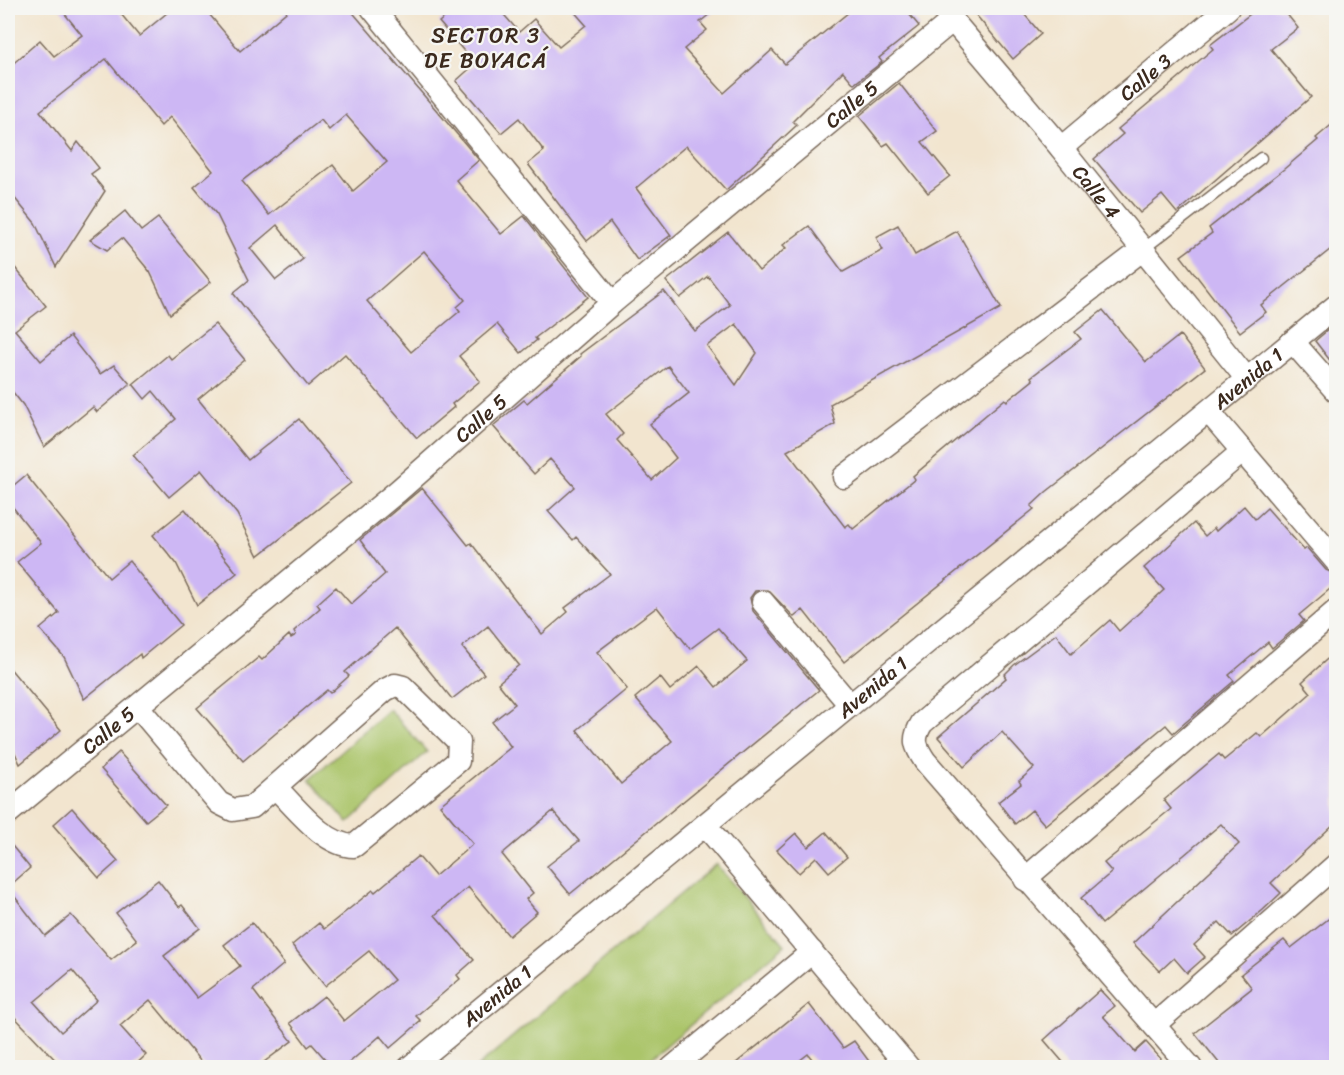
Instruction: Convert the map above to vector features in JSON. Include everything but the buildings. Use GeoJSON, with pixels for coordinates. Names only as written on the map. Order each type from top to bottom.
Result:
{"type":"FeatureCollection","features":[{"type":"Feature","properties":{"kind":"street"},"geometry":{"type":"LineString","coordinates":[[374,8],[612,303]]}},
{"type":"Feature","properties":{"kind":"street","name":"Calle 3"},"geometry":{"type":"LineString","coordinates":[[1061,148],[1228,8]]}},
{"type":"Feature","properties":{"kind":"street","name":"Calle 4"},"geometry":{"type":"LineString","coordinates":[[948,14],[1061,148],[1247,379]]}},
{"type":"Feature","properties":{"kind":"street","name":"Calle 5"},"geometry":{"type":"LineString","coordinates":[[8,813],[398,491],[612,303],[948,14]]}},
{"type":"Feature","properties":{"kind":"street"},"geometry":{"type":"LineString","coordinates":[[844,477],[1142,250]]}},
{"type":"Feature","properties":{"kind":"street","name":"Avenida 1"},"geometry":{"type":"LineString","coordinates":[[409,1068],[1336,306]]}},
{"type":"Feature","properties":{"kind":"street"},"geometry":{"type":"LineString","coordinates":[[1293,342],[1336,391]]}},
{"type":"Feature","properties":{"kind":"street"},"geometry":{"type":"LineString","coordinates":[[1209,412],[1336,561]]}},
{"type":"Feature","properties":{"kind":"street"},"geometry":{"type":"LineString","coordinates":[[1191,1068],[925,761],[915,747],[915,734],[931,716],[1243,451]]}},
{"type":"Feature","properties":{"kind":"street"},"geometry":{"type":"LineString","coordinates":[[763,602],[850,705]]}},
{"type":"Feature","properties":{"kind":"street"},"geometry":{"type":"LineString","coordinates":[[1025,879],[1336,610]]}},
{"type":"Feature","properties":{"kind":"street"},"geometry":{"type":"LineString","coordinates":[[138,707],[219,803],[233,810],[252,807],[385,690],[395,685],[403,687],[459,742],[458,761],[354,846],[340,845],[328,838],[275,787]]}},
{"type":"Feature","properties":{"kind":"street"},"geometry":{"type":"LineString","coordinates":[[705,825],[909,1068]]}},
{"type":"Feature","properties":{"kind":"street"},"geometry":{"type":"LineString","coordinates":[[1154,1025],[1336,865]]}},
{"type":"Feature","properties":{"kind":"street"},"geometry":{"type":"LineString","coordinates":[[672,1068],[812,952]]}},
{"type":"Feature","properties":{"kind":"lane"},"geometry":{"type":"LineString","coordinates":[[1142,250],[1261,158]]}},
{"type":"Feature","properties":{"kind":"green space"},"geometry":{"type":"Polygon","coordinates":[[[389,709],[427,752],[348,823],[310,779],[389,709]]]}},
{"type":"Feature","properties":{"kind":"green space"},"geometry":{"type":"Polygon","coordinates":[[[716,864],[785,945],[641,1067],[477,1067],[716,864]]]}},
{"type":"Feature","properties":{"kind":"district","name":"SECTOR 3 DE BOYACÁ"},"geometry":{"type":"Point","coordinates":[486,48]}}]}
